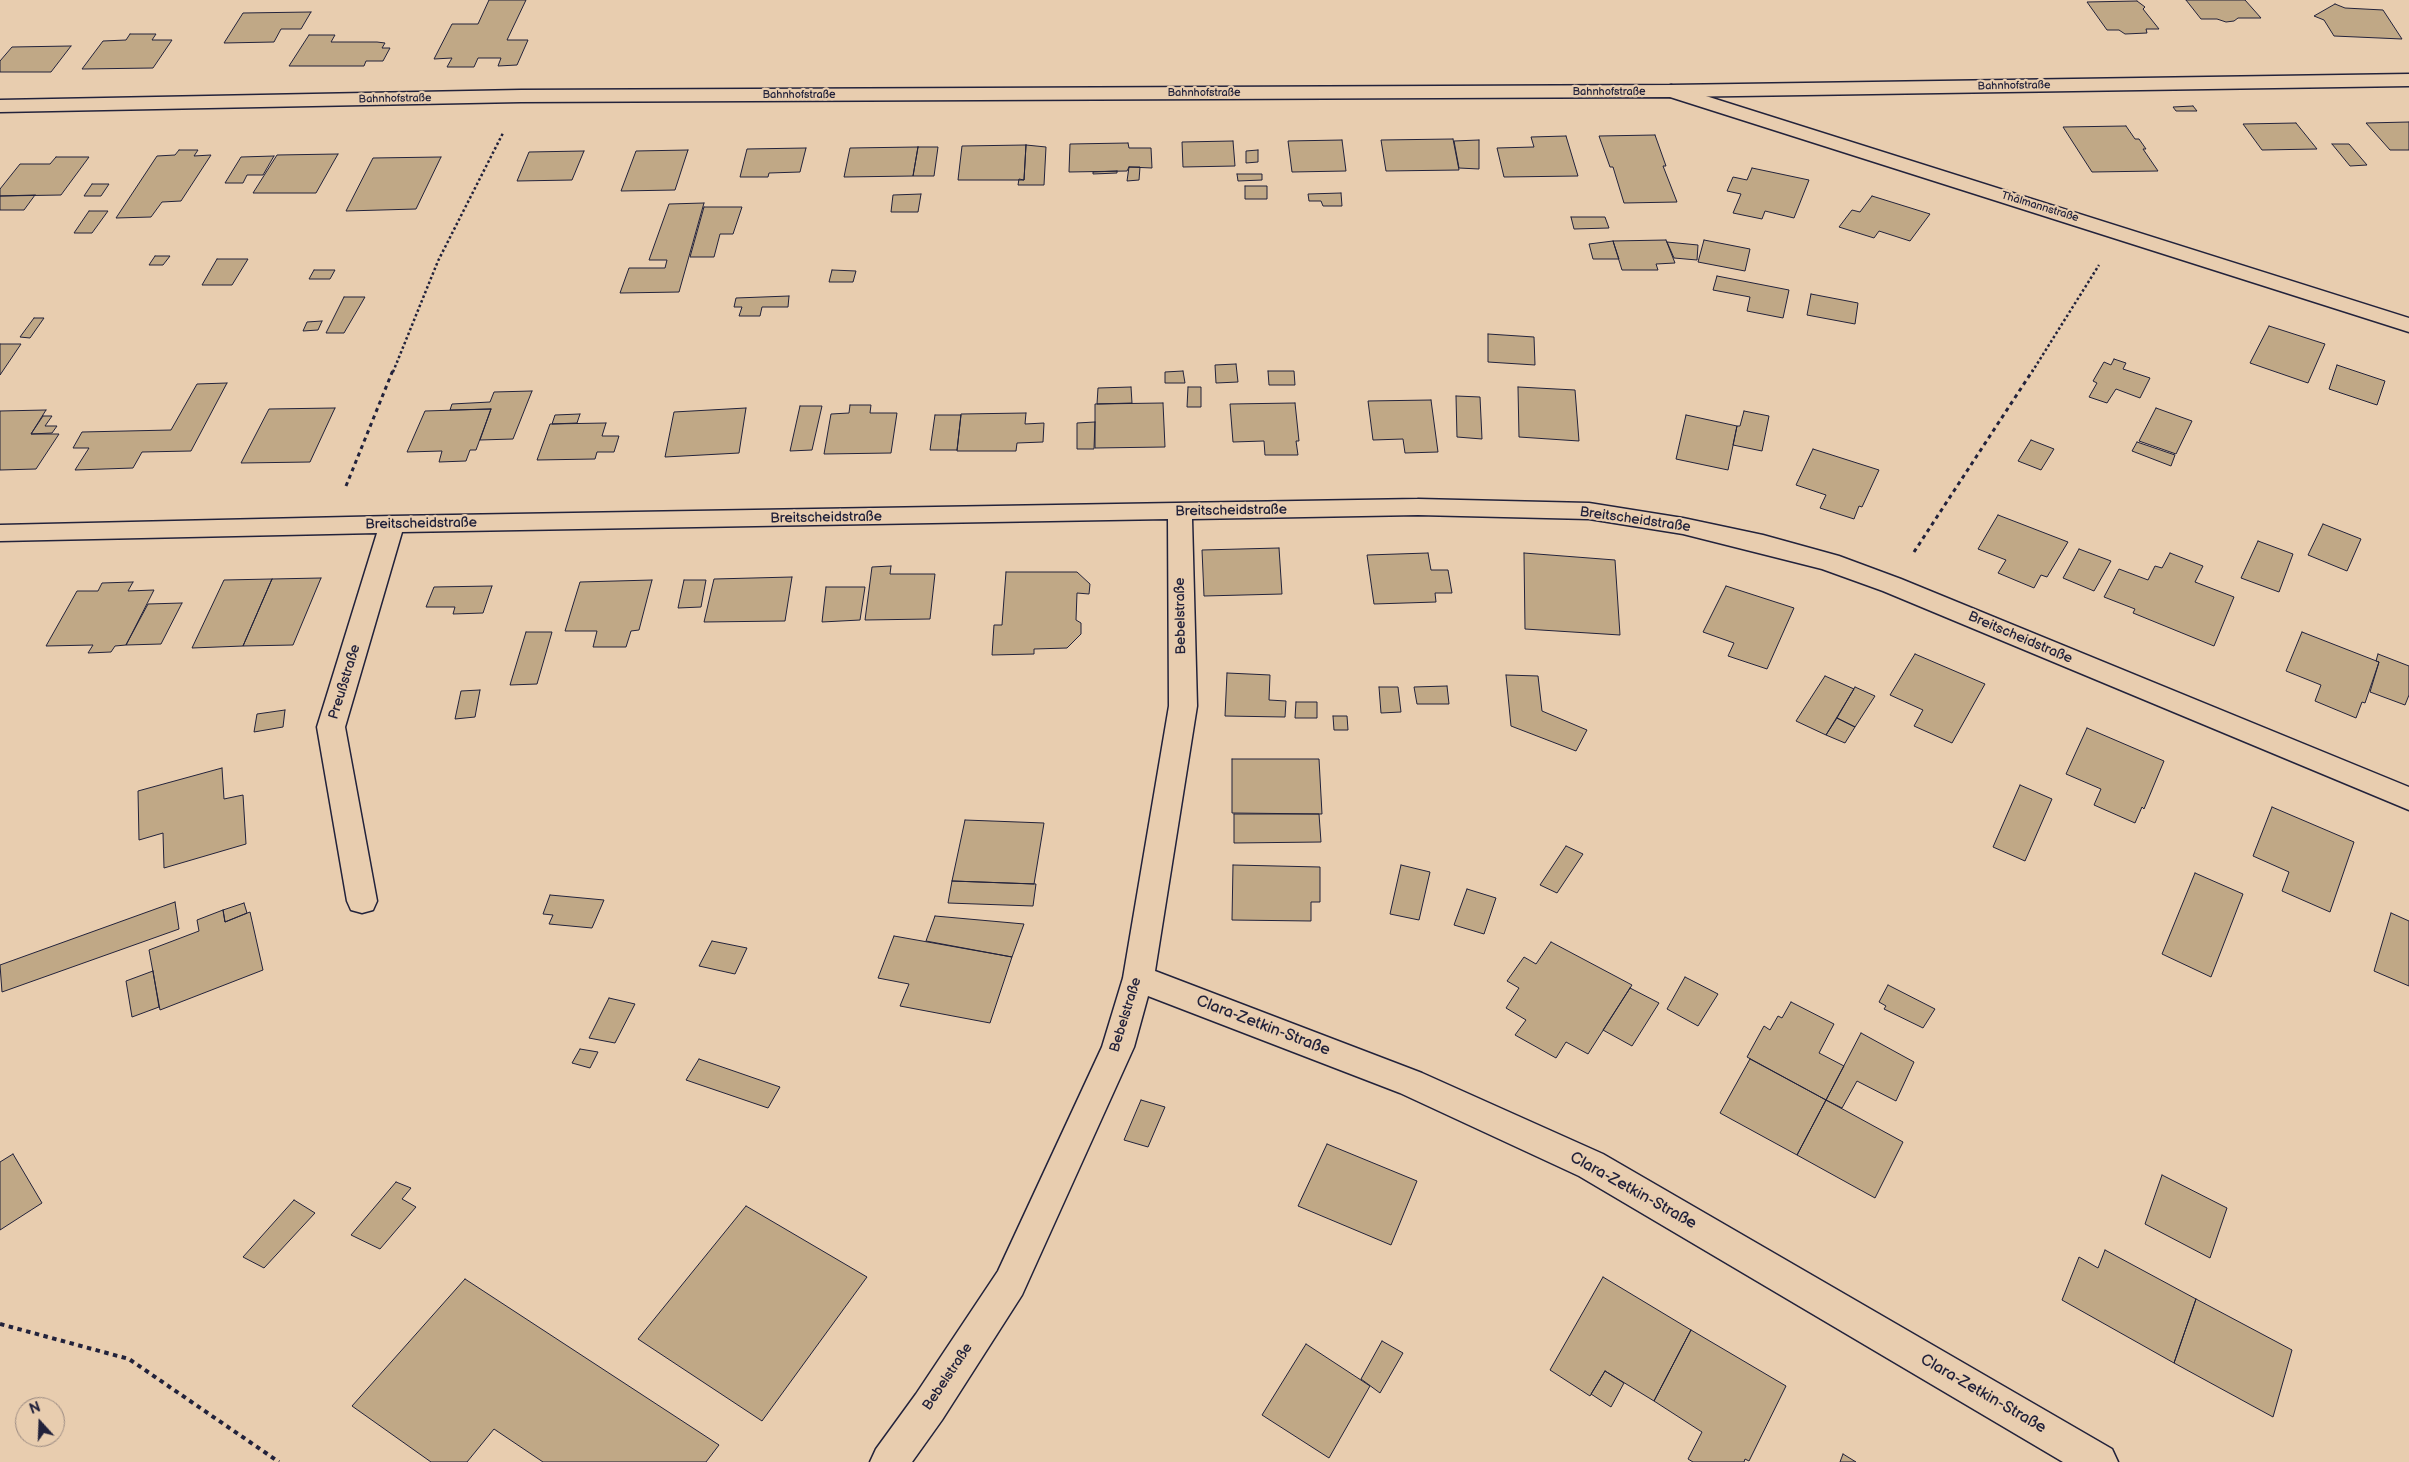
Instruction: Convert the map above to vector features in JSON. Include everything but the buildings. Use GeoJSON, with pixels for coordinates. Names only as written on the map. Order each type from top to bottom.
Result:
{"type":"FeatureCollection","features":[{"type":"Feature","properties":{"kind":"street","name":"Bahnhofstraße"},"geometry":{"type":"LineString","coordinates":[[0,106],[521,96],[1671,91],[2409,80]]}},
{"type":"Feature","properties":{"kind":"street","name":"Thälmannstraße"},"geometry":{"type":"LineString","coordinates":[[1671,91],[2409,324]]}},
{"type":"Feature","properties":{"kind":"street","name":"Breitscheidstraße"},"geometry":{"type":"LineString","coordinates":[[0,533],[392,524],[1418,507],[1589,512],[1683,526],[1764,544],[1830,562],[1892,585],[2409,799]]}},
{"type":"Feature","properties":{"kind":"street","name":"Bebelstraße"},"geometry":{"type":"LineString","coordinates":[[889,1462],[928,1408],[1010,1283],[1118,1047],[1138,978],[1183,706],[1180,512]]}},
{"type":"Feature","properties":{"kind":"street","name":"Preußstraße"},"geometry":{"type":"LineString","coordinates":[[362,901],[331,727],[392,524]]}},
{"type":"Feature","properties":{"kind":"street","name":"Clara-Zetkin-Straße"},"geometry":{"type":"LineString","coordinates":[[1138,978],[1411,1083],[1592,1165],[2099,1462]]}},
{"type":"Feature","properties":{"kind":"path"},"geometry":{"type":"LineString","coordinates":[[330,526],[438,261],[521,96]]}},
{"type":"Feature","properties":{"kind":"path"},"geometry":{"type":"LineString","coordinates":[[1892,585],[2017,396],[2099,267],[2106,246],[2116,231]]}},
{"type":"Feature","properties":{"kind":"path"},"geometry":{"type":"LineString","coordinates":[[0,1324],[129,1359],[279,1462]]}}]}
